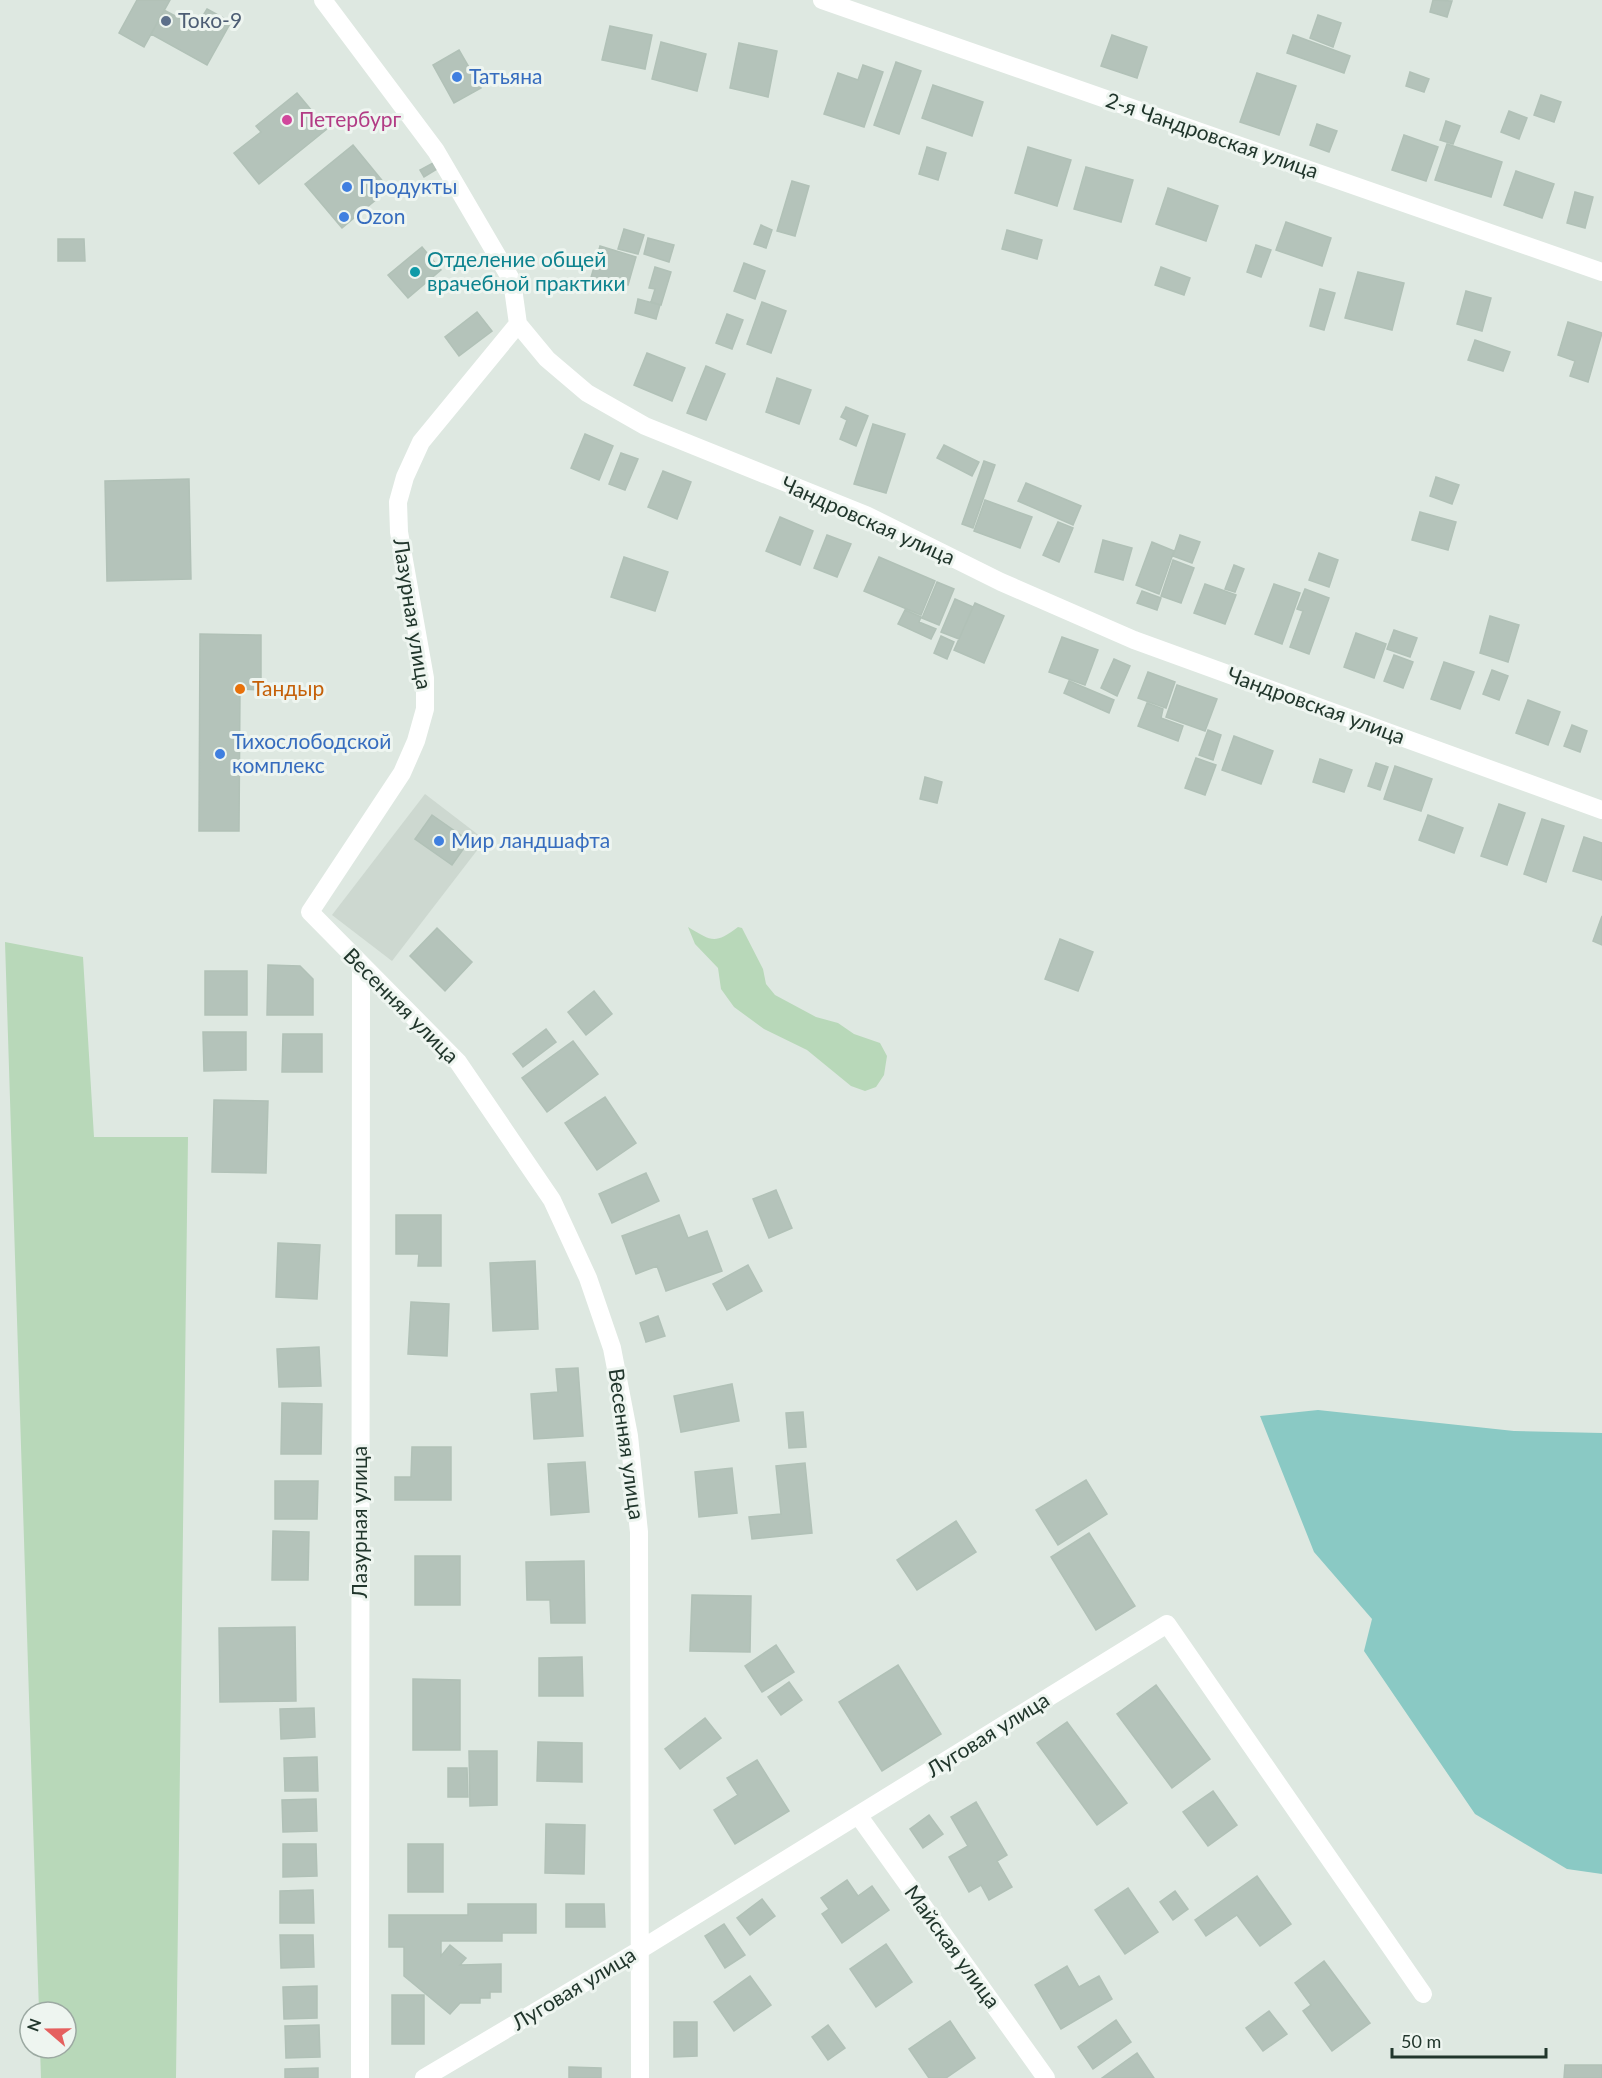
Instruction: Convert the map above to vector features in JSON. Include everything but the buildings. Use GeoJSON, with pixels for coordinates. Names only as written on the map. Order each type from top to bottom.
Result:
{"type":"FeatureCollection","features":[{"type":"Feature","properties":{"kind":"street"},"geometry":{"type":"LineString","coordinates":[[322,0],[436,151],[512,281],[518,324]]}},
{"type":"Feature","properties":{"kind":"street","name":"2-я Чандровская улица"},"geometry":{"type":"LineString","coordinates":[[822,0],[1602,272]]}},
{"type":"Feature","properties":{"kind":"street","name":"Чандровская улица"},"geometry":{"type":"LineString","coordinates":[[518,324],[547,359],[587,393],[645,426],[866,516],[1000,582],[1134,640],[1602,810]]}},
{"type":"Feature","properties":{"kind":"street","name":"Лазурная улица"},"geometry":{"type":"LineString","coordinates":[[310,912],[402,773],[416,741],[425,710],[425,678],[399,532],[398,502],[405,477],[421,442],[518,324]]}},
{"type":"Feature","properties":{"kind":"street","name":"Весенняя улица"},"geometry":{"type":"LineString","coordinates":[[310,912],[458,1062],[552,1200],[588,1278],[612,1348],[629,1436],[639,1532],[640,2078]]}},
{"type":"Feature","properties":{"kind":"street","name":"Лазурная улица"},"geometry":{"type":"LineString","coordinates":[[360,2078],[361,966]]}},
{"type":"Feature","properties":{"kind":"street","name":"Луговая улица"},"geometry":{"type":"LineString","coordinates":[[424,2078],[638,1951],[1167,1624],[1423,1994]]}},
{"type":"Feature","properties":{"kind":"street","name":"Майская улица"},"geometry":{"type":"LineString","coordinates":[[858,1815],[1046,2078]]}},
{"type":"Feature","properties":{"kind":"shaded area"},"geometry":{"type":"Polygon","coordinates":[[[425,794],[485,840],[392,961],[332,915],[425,794]]]}},
{"type":"Feature","properties":{"kind":"green space"},"geometry":{"type":"Polygon","coordinates":[[[688,927],[713,939],[723,937],[738,927],[742,928],[763,969],[766,984],[775,995],[816,1017],[838,1023],[854,1034],[880,1043],[887,1056],[884,1075],[876,1087],[865,1091],[851,1086],[807,1050],[764,1029],[734,1007],[721,989],[718,968],[695,944],[688,927]]]}},
{"type":"Feature","properties":{"kind":"green space"},"geometry":{"type":"Polygon","coordinates":[[[5,942],[83,957],[94,1137],[188,1137],[176,2078],[41,2078],[40,2060],[78,2060],[78,2000],[39,2000],[5,942]]]}},
{"type":"Feature","properties":{"kind":"water"},"geometry":{"type":"Polygon","coordinates":[[[1318,1410],[1514,1431],[1602,1433],[1602,1874],[1567,1869],[1475,1814],[1364,1651],[1372,1619],[1314,1552],[1260,1416],[1318,1410]]]}},
{"type":"Feature","properties":{"kind":"place","name":"Токо-9"},"geometry":{"type":"Point","coordinates":[166,21]}},
{"type":"Feature","properties":{"kind":"place","name":"Татьяна"},"geometry":{"type":"Point","coordinates":[457,77]}},
{"type":"Feature","properties":{"kind":"place","name":"Петербург"},"geometry":{"type":"Point","coordinates":[287,120]}},
{"type":"Feature","properties":{"kind":"place","name":"Продукты"},"geometry":{"type":"Point","coordinates":[347,187]}},
{"type":"Feature","properties":{"kind":"place","name":"Ozon"},"geometry":{"type":"Point","coordinates":[344,217]}},
{"type":"Feature","properties":{"kind":"place","name":"Отделение общей врачебной практики"},"geometry":{"type":"Point","coordinates":[415,272]}},
{"type":"Feature","properties":{"kind":"place","name":"Тандыр"},"geometry":{"type":"Point","coordinates":[240,689]}},
{"type":"Feature","properties":{"kind":"place","name":"Тихослободской комплекс"},"geometry":{"type":"Point","coordinates":[220,754]}},
{"type":"Feature","properties":{"kind":"place","name":"Мир ландшафта"},"geometry":{"type":"Point","coordinates":[439,841]}}]}
